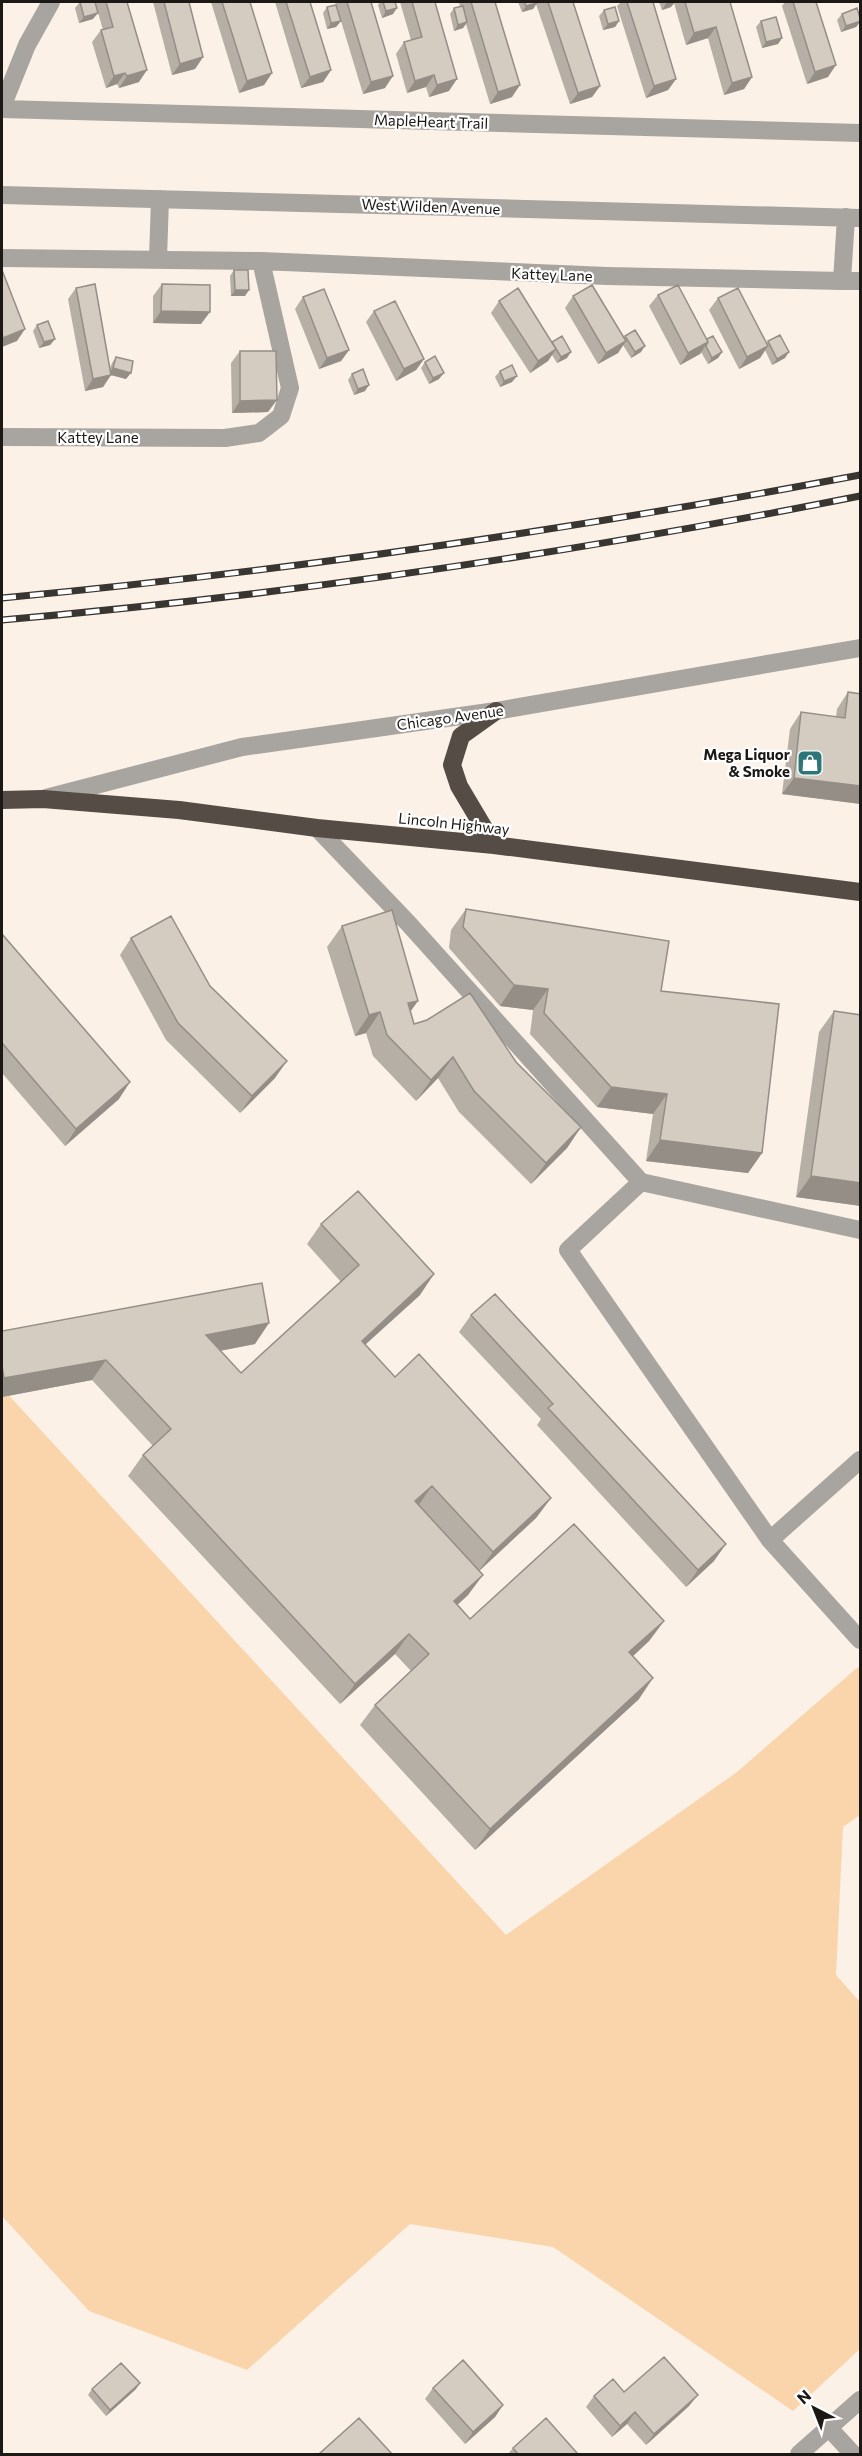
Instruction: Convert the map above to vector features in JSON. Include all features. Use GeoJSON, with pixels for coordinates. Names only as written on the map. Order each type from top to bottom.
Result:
{"type":"FeatureCollection","features":[{"type":"Feature","properties":{"kind":"highway"},"geometry":{"type":"LineString","coordinates":[[494,845],[459,786],[452,765],[461,736],[496,711]]}},
{"type":"Feature","properties":{"kind":"highway","name":"Lincoln Highway"},"geometry":{"type":"LineString","coordinates":[[2,800],[43,799],[179,810],[317,828],[494,845],[861,892]]}},
{"type":"Feature","properties":{"kind":"street"},"geometry":{"type":"LineString","coordinates":[[2,108],[27,45],[51,2]]}},
{"type":"Feature","properties":{"kind":"street","name":"MapleHeart Trail"},"geometry":{"type":"LineString","coordinates":[[2,108],[861,133]]}},
{"type":"Feature","properties":{"kind":"street","name":"West Wilden Avenue"},"geometry":{"type":"LineString","coordinates":[[2,195],[854,218]]}},
{"type":"Feature","properties":{"kind":"street"},"geometry":{"type":"LineString","coordinates":[[158,260],[160,199]]}},
{"type":"Feature","properties":{"kind":"street","name":"Kattey Lane"},"geometry":{"type":"LineString","coordinates":[[2,258],[261,261],[607,276],[852,281],[854,218]]}},
{"type":"Feature","properties":{"kind":"street","name":"Kattey Lane"},"geometry":{"type":"LineString","coordinates":[[2,437],[225,438],[259,434],[280,416],[290,388],[261,261]]}},
{"type":"Feature","properties":{"kind":"street","name":"Chicago Avenue"},"geometry":{"type":"LineString","coordinates":[[43,799],[242,747],[496,711],[861,648]]}},
{"type":"Feature","properties":{"kind":"street"},"geometry":{"type":"LineString","coordinates":[[317,828],[408,923],[641,1182],[861,1230]]}},
{"type":"Feature","properties":{"kind":"street"},"geometry":{"type":"LineString","coordinates":[[641,1182],[568,1250],[770,1540],[861,1640]]}},
{"type":"Feature","properties":{"kind":"street"},"geometry":{"type":"LineString","coordinates":[[770,1540],[861,1460]]}},
{"type":"Feature","properties":{"kind":"street"},"geometry":{"type":"LineString","coordinates":[[799,2454],[861,2400]]}},
{"type":"Feature","properties":{"kind":"street"},"geometry":{"type":"LineString","coordinates":[[829,2428],[853,2454]]}},
{"type":"Feature","properties":{"kind":"shaded area"},"geometry":{"type":"Polygon","coordinates":[[[2,1388],[506,1935],[737,1772],[858,1667],[860,1669],[860,1815],[843,1827],[836,1975],[860,2002],[860,2349],[793,2411],[553,2247],[410,2224],[247,2370],[89,2311],[2,2216],[2,1388]]]}},
{"type":"Feature","properties":{"kind":"building"},"geometry":{"type":"Polygon","coordinates":[[[80,2],[95,2],[98,13],[84,17],[80,2]]]}},
{"type":"Feature","properties":{"kind":"building"},"geometry":{"type":"Polygon","coordinates":[[[106,2],[127,2],[147,70],[127,76],[125,73],[114,76],[101,30],[113,27],[106,2]]]}},
{"type":"Feature","properties":{"kind":"building"},"geometry":{"type":"Polygon","coordinates":[[[164,2],[189,2],[203,57],[180,64],[164,2]]]}},
{"type":"Feature","properties":{"kind":"building"},"geometry":{"type":"Polygon","coordinates":[[[222,2],[250,2],[272,73],[247,81],[222,2]]]}},
{"type":"Feature","properties":{"kind":"building"},"geometry":{"type":"Polygon","coordinates":[[[286,2],[310,2],[331,70],[310,77],[286,2]]]}},
{"type":"Feature","properties":{"kind":"building"},"geometry":{"type":"Polygon","coordinates":[[[347,2],[371,2],[393,76],[371,82],[347,2]]]}},
{"type":"Feature","properties":{"kind":"building"},"geometry":{"type":"Polygon","coordinates":[[[383,2],[395,2],[397,8],[386,11],[383,2]]]}},
{"type":"Feature","properties":{"kind":"building"},"geometry":{"type":"Polygon","coordinates":[[[412,2],[435,2],[457,79],[437,85],[434,75],[415,81],[404,42],[422,37],[412,2]]]}},
{"type":"Feature","properties":{"kind":"building"},"geometry":{"type":"Polygon","coordinates":[[[471,2],[495,2],[520,85],[498,92],[471,2]]]}},
{"type":"Feature","properties":{"kind":"building"},"geometry":{"type":"Polygon","coordinates":[[[524,2],[537,2],[537,3],[526,6],[524,2]]]}},
{"type":"Feature","properties":{"kind":"building"},"geometry":{"type":"Polygon","coordinates":[[[548,2],[573,2],[600,86],[578,93],[548,2]]]}},
{"type":"Feature","properties":{"kind":"building"},"geometry":{"type":"Polygon","coordinates":[[[627,2],[653,2],[676,79],[654,86],[627,2]]]}},
{"type":"Feature","properties":{"kind":"building"},"geometry":{"type":"Polygon","coordinates":[[[685,2],[730,2],[752,77],[732,83],[716,27],[694,33],[685,2]]]}},
{"type":"Feature","properties":{"kind":"building"},"geometry":{"type":"Polygon","coordinates":[[[793,2],[816,2],[836,65],[815,72],[793,2]]]}},
{"type":"Feature","properties":{"kind":"building"},"geometry":{"type":"Polygon","coordinates":[[[336,5],[341,21],[331,23],[327,7],[336,5]]]}},
{"type":"Feature","properties":{"kind":"building"},"geometry":{"type":"Polygon","coordinates":[[[463,6],[467,22],[458,25],[454,8],[463,6]]]}},
{"type":"Feature","properties":{"kind":"building"},"geometry":{"type":"Polygon","coordinates":[[[615,7],[619,21],[608,24],[604,10],[615,7]]]}},
{"type":"Feature","properties":{"kind":"building"},"geometry":{"type":"Polygon","coordinates":[[[857,8],[861,21],[846,26],[842,14],[857,8]]]}},
{"type":"Feature","properties":{"kind":"building"},"geometry":{"type":"Polygon","coordinates":[[[776,17],[782,38],[766,42],[761,21],[776,17]]]}},
{"type":"Feature","properties":{"kind":"building"},"geometry":{"type":"Polygon","coordinates":[[[2,270],[25,329],[3,338],[2,333],[2,270]]]}},
{"type":"Feature","properties":{"kind":"building"},"geometry":{"type":"Polygon","coordinates":[[[234,270],[248,270],[249,290],[235,290],[234,270]]]}},
{"type":"Feature","properties":{"kind":"building"},"geometry":{"type":"Polygon","coordinates":[[[95,284],[111,375],[93,379],[76,288],[95,284]]]}},
{"type":"Feature","properties":{"kind":"building"},"geometry":{"type":"Polygon","coordinates":[[[162,284],[210,285],[210,312],[161,311],[162,284]]]}},
{"type":"Feature","properties":{"kind":"building"},"geometry":{"type":"Polygon","coordinates":[[[592,285],[626,341],[606,353],[573,296],[592,285]]]}},
{"type":"Feature","properties":{"kind":"building"},"geometry":{"type":"Polygon","coordinates":[[[678,285],[708,342],[688,353],[658,295],[678,285]]]}},
{"type":"Feature","properties":{"kind":"building"},"geometry":{"type":"Polygon","coordinates":[[[518,288],[556,349],[538,361],[499,301],[518,288]]]}},
{"type":"Feature","properties":{"kind":"building"},"geometry":{"type":"Polygon","coordinates":[[[738,288],[768,346],[747,357],[718,298],[738,288]]]}},
{"type":"Feature","properties":{"kind":"building"},"geometry":{"type":"Polygon","coordinates":[[[324,289],[349,350],[327,358],[303,297],[324,289]]]}},
{"type":"Feature","properties":{"kind":"building"},"geometry":{"type":"Polygon","coordinates":[[[395,301],[424,359],[404,369],[374,311],[395,301]]]}},
{"type":"Feature","properties":{"kind":"building"},"geometry":{"type":"Polygon","coordinates":[[[48,321],[55,339],[44,342],[37,325],[48,321]]]}},
{"type":"Feature","properties":{"kind":"building"},"geometry":{"type":"Polygon","coordinates":[[[635,330],[645,346],[635,352],[625,336],[635,330]]]}},
{"type":"Feature","properties":{"kind":"building"},"geometry":{"type":"Polygon","coordinates":[[[780,335],[789,352],[777,359],[768,341],[780,335]]]}},
{"type":"Feature","properties":{"kind":"building"},"geometry":{"type":"Polygon","coordinates":[[[562,336],[571,352],[561,357],[552,342],[562,336]]]}},
{"type":"Feature","properties":{"kind":"building"},"geometry":{"type":"Polygon","coordinates":[[[713,336],[722,352],[712,358],[706,346],[707,339],[713,336]]]}},
{"type":"Feature","properties":{"kind":"building"},"geometry":{"type":"Polygon","coordinates":[[[240,351],[276,351],[277,400],[240,401],[240,351]]]}},
{"type":"Feature","properties":{"kind":"building"},"geometry":{"type":"Polygon","coordinates":[[[435,356],[444,373],[433,378],[425,362],[435,356]]]}},
{"type":"Feature","properties":{"kind":"building"},"geometry":{"type":"Polygon","coordinates":[[[116,357],[133,361],[131,373],[113,368],[116,357]]]}},
{"type":"Feature","properties":{"kind":"building"},"geometry":{"type":"Polygon","coordinates":[[[512,365],[517,376],[504,381],[500,371],[512,365]]]}},
{"type":"Feature","properties":{"kind":"building"},"geometry":{"type":"Polygon","coordinates":[[[363,369],[369,385],[358,389],[352,374],[363,369]]]}},
{"type":"Feature","properties":{"kind":"building"},"geometry":{"type":"Polygon","coordinates":[[[848,692],[861,694],[861,786],[794,778],[801,712],[845,718],[848,692]]]}},
{"type":"Feature","properties":{"kind":"building"},"geometry":{"type":"Polygon","coordinates":[[[466,909],[669,941],[661,991],[779,1004],[762,1153],[660,1140],[667,1094],[611,1087],[544,1013],[548,989],[514,985],[463,927],[466,909]]]}},
{"type":"Feature","properties":{"kind":"building"},"geometry":{"type":"Polygon","coordinates":[[[392,910],[418,1001],[408,1003],[414,1024],[427,1020],[470,993],[516,1062],[581,1127],[546,1163],[474,1091],[453,1057],[431,1080],[387,1035],[380,1012],[369,1015],[342,926],[392,910]]]}},
{"type":"Feature","properties":{"kind":"building"},"geometry":{"type":"Polygon","coordinates":[[[171,916],[210,986],[287,1061],[252,1096],[178,1023],[131,938],[171,916]]]}},
{"type":"Feature","properties":{"kind":"building"},"geometry":{"type":"Polygon","coordinates":[[[2,934],[130,1082],[76,1129],[2,1043],[2,934]]]}},
{"type":"Feature","properties":{"kind":"building"},"geometry":{"type":"Polygon","coordinates":[[[834,1011],[861,1015],[861,1183],[811,1176],[834,1011]]]}},
{"type":"Feature","properties":{"kind":"building"},"geometry":{"type":"Polygon","coordinates":[[[358,1191],[434,1274],[362,1341],[395,1377],[419,1354],[551,1498],[493,1552],[432,1486],[415,1501],[483,1575],[454,1601],[470,1619],[574,1524],[664,1621],[629,1652],[653,1678],[490,1829],[375,1705],[429,1654],[409,1634],[355,1684],[143,1455],[171,1429],[106,1360],[4,1378],[2,1331],[262,1283],[269,1323],[206,1335],[241,1373],[359,1265],[321,1224],[358,1191]]]}},
{"type":"Feature","properties":{"kind":"building"},"geometry":{"type":"Polygon","coordinates":[[[495,1294],[726,1544],[698,1570],[548,1408],[553,1404],[471,1315],[495,1294]]]}},
{"type":"Feature","properties":{"kind":"building"},"geometry":{"type":"Polygon","coordinates":[[[664,2357],[698,2395],[654,2434],[635,2412],[620,2426],[594,2396],[613,2379],[624,2392],[664,2357]]]}},
{"type":"Feature","properties":{"kind":"building"},"geometry":{"type":"Polygon","coordinates":[[[463,2360],[503,2405],[473,2432],[433,2388],[463,2360]]]}},
{"type":"Feature","properties":{"kind":"building"},"geometry":{"type":"Polygon","coordinates":[[[121,2363],[140,2383],[110,2410],[92,2389],[121,2363]]]}},
{"type":"Feature","properties":{"kind":"building"},"geometry":{"type":"Polygon","coordinates":[[[359,2418],[392,2454],[319,2454],[359,2418]]]}},
{"type":"Feature","properties":{"kind":"building"},"geometry":{"type":"Polygon","coordinates":[[[546,2418],[577,2453],[518,2454],[513,2448],[546,2418]]]}},
{"type":"Feature","properties":{"kind":"railway"},"geometry":{"type":"LineString","coordinates":[[2,598],[218,575],[433,547],[647,513],[860,475]]}},
{"type":"Feature","properties":{"kind":"railway"},"geometry":{"type":"LineString","coordinates":[[2,620],[217,598],[433,570],[647,535],[860,496]]}},
{"type":"Feature","properties":{"kind":"place","name":"Mega Liquor & Smoke"},"geometry":{"type":"Point","coordinates":[810,763]}}]}
